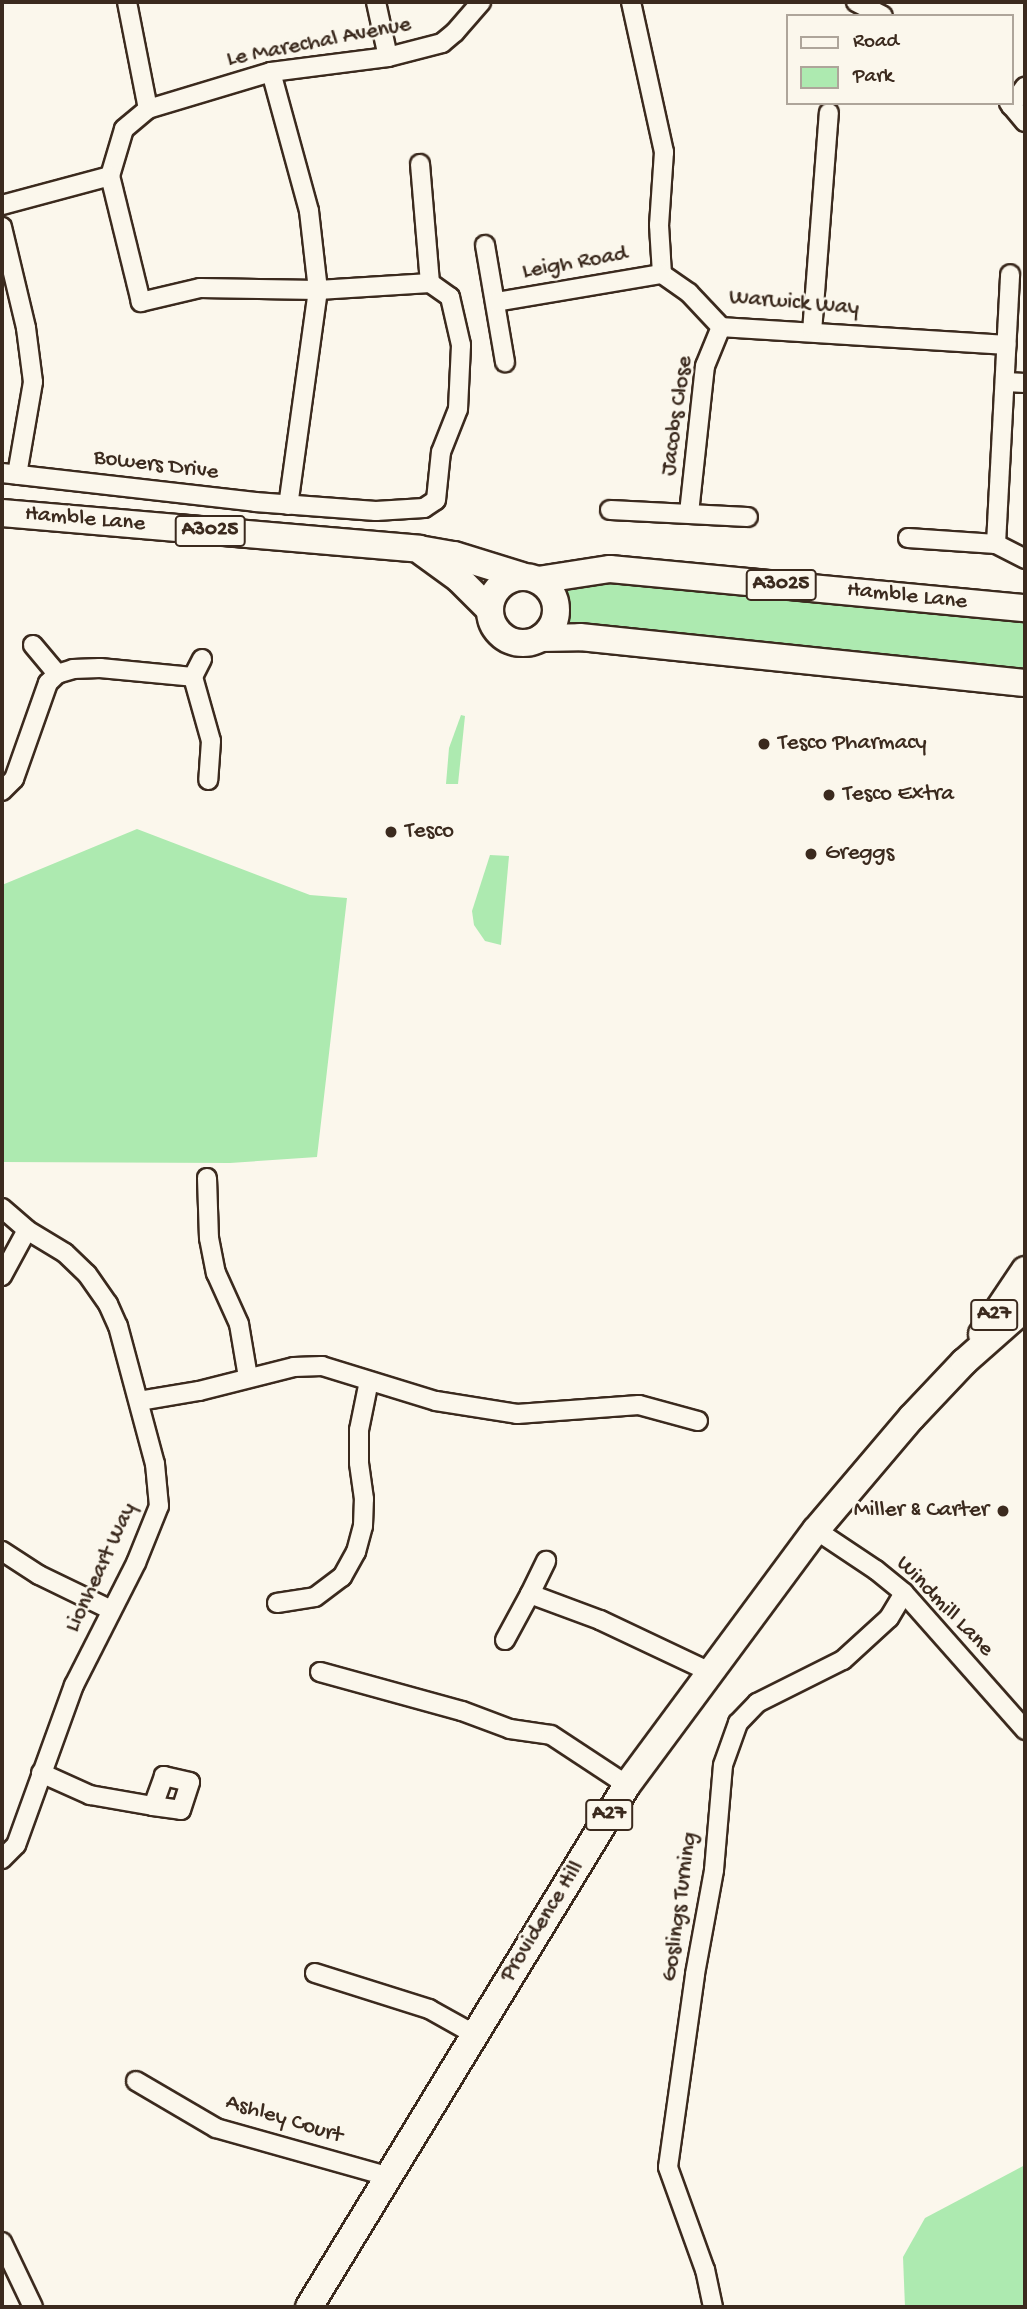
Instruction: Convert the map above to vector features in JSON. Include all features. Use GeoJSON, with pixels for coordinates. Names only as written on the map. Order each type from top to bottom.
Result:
{"type":"FeatureCollection","features":[{"type":"Feature","properties":{"kind":"main road","name":"Hamble Lane"},"geometry":{"type":"LineString","coordinates":[[2,513],[419,549],[454,555],[530,578],[610,569],[1025,608]]}},
{"type":"Feature","properties":{"kind":"main road"},"geometry":{"type":"LineString","coordinates":[[419,549],[459,579],[490,610]]}},
{"type":"Feature","properties":{"kind":"main road"},"geometry":{"type":"LineString","coordinates":[[541,638],[548,631],[556,613],[552,594],[530,578],[503,583],[495,591],[490,610],[494,626],[506,639],[523,643],[541,638],[580,638],[1025,683]]}},
{"type":"Feature","properties":{"kind":"main road","name":"Providence Hill"},"geometry":{"type":"LineString","coordinates":[[964,1362],[1025,1270]]}},
{"type":"Feature","properties":{"kind":"main road","name":"Providence Hill"},"geometry":{"type":"LineString","coordinates":[[309,2307],[627,1786],[817,1530],[912,1417],[964,1362],[1025,1308]]}},
{"type":"Feature","properties":{"kind":"street"},"geometry":{"type":"LineString","coordinates":[[127,2],[148,109]]}},
{"type":"Feature","properties":{"kind":"street"},"geometry":{"type":"LineString","coordinates":[[376,2],[388,57]]}},
{"type":"Feature","properties":{"kind":"street","name":"Le Marechal Avenue"},"geometry":{"type":"LineString","coordinates":[[110,176],[124,129],[148,109],[271,72],[388,57],[442,43],[456,32],[481,2]]}},
{"type":"Feature","properties":{"kind":"street"},"geometry":{"type":"LineString","coordinates":[[631,2],[664,152],[659,225],[662,274]]}},
{"type":"Feature","properties":{"kind":"street"},"geometry":{"type":"LineString","coordinates":[[856,2],[879,14]]}},
{"type":"Feature","properties":{"kind":"street"},"geometry":{"type":"LineString","coordinates":[[271,72],[309,211],[318,290],[288,505]]}},
{"type":"Feature","properties":{"kind":"street"},"geometry":{"type":"LineString","coordinates":[[1013,101],[1025,87]]}},
{"type":"Feature","properties":{"kind":"street"},"geometry":{"type":"LineString","coordinates":[[1011,105],[1025,121]]}},
{"type":"Feature","properties":{"kind":"street"},"geometry":{"type":"LineString","coordinates":[[812,332],[829,113]]}},
{"type":"Feature","properties":{"kind":"street"},"geometry":{"type":"LineString","coordinates":[[2,205],[110,176],[141,302],[200,288],[318,290],[430,283],[420,164]]}},
{"type":"Feature","properties":{"kind":"street","name":"Bowers Drive"},"geometry":{"type":"LineString","coordinates":[[2,227],[26,328],[33,382],[9,474],[288,505],[376,511],[424,508],[436,500],[441,452],[458,409],[461,345],[450,297],[430,283]]}},
{"type":"Feature","properties":{"kind":"street","name":"Leigh Road"},"geometry":{"type":"LineString","coordinates":[[485,245],[505,362]]}},
{"type":"Feature","properties":{"kind":"street","name":"Leigh Road"},"geometry":{"type":"LineString","coordinates":[[496,302],[662,274]]}},
{"type":"Feature","properties":{"kind":"street","name":"Warwick Way"},"geometry":{"type":"LineString","coordinates":[[662,274],[689,293],[721,327],[1006,345]]}},
{"type":"Feature","properties":{"kind":"street"},"geometry":{"type":"LineString","coordinates":[[996,544],[1010,274]]}},
{"type":"Feature","properties":{"kind":"street","name":"Jacobs Close"},"geometry":{"type":"LineString","coordinates":[[689,513],[705,366],[721,327]]}},
{"type":"Feature","properties":{"kind":"street"},"geometry":{"type":"LineString","coordinates":[[1006,382],[1025,383]]}},
{"type":"Feature","properties":{"kind":"street"},"geometry":{"type":"LineString","coordinates":[[610,510],[748,517]]}},
{"type":"Feature","properties":{"kind":"street"},"geometry":{"type":"LineString","coordinates":[[908,538],[996,544],[1025,559]]}},
{"type":"Feature","properties":{"kind":"street"},"geometry":{"type":"LineString","coordinates":[[33,645],[57,674]]}},
{"type":"Feature","properties":{"kind":"street"},"geometry":{"type":"LineString","coordinates":[[202,659],[193,677],[211,741],[208,780]]}},
{"type":"Feature","properties":{"kind":"street"},"geometry":{"type":"LineString","coordinates":[[2,791],[13,779],[48,683],[57,674],[73,669],[100,668],[193,677]]}},
{"type":"Feature","properties":{"kind":"street"},"geometry":{"type":"LineString","coordinates":[[208,1178],[209,1238],[216,1272],[239,1324],[248,1377]]}},
{"type":"Feature","properties":{"kind":"street","name":"Lionheart Way"},"geometry":{"type":"LineString","coordinates":[[2,1208],[27,1230],[65,1253],[100,1290],[118,1326],[139,1401],[155,1464],[159,1506],[136,1563],[74,1685],[16,1845],[2,1859]]}},
{"type":"Feature","properties":{"kind":"street"},"geometry":{"type":"LineString","coordinates":[[2,1276],[27,1230]]}},
{"type":"Feature","properties":{"kind":"street"},"geometry":{"type":"LineString","coordinates":[[139,1401],[199,1391],[294,1367],[322,1366],[436,1401],[517,1414],[639,1405],[698,1421]]}},
{"type":"Feature","properties":{"kind":"street"},"geometry":{"type":"LineString","coordinates":[[277,1603],[315,1604],[342,1577],[356,1552],[363,1526],[364,1499],[359,1463],[359,1430],[369,1381]]}},
{"type":"Feature","properties":{"kind":"street","name":"Windmill Lane"},"geometry":{"type":"LineString","coordinates":[[817,1530],[876,1570],[904,1593],[1025,1730]]}},
{"type":"Feature","properties":{"kind":"street"},"geometry":{"type":"LineString","coordinates":[[2,1551],[39,1575],[110,1610]]}},
{"type":"Feature","properties":{"kind":"street"},"geometry":{"type":"LineString","coordinates":[[505,1640],[546,1561]]}},
{"type":"Feature","properties":{"kind":"street","name":"Goslings Turning"},"geometry":{"type":"LineString","coordinates":[[713,2307],[705,2270],[668,2167],[695,1974],[714,1870],[723,1765],[738,1723],[757,1703],[843,1660],[889,1618],[904,1593]]}},
{"type":"Feature","properties":{"kind":"street"},"geometry":{"type":"LineString","coordinates":[[530,1594],[600,1620],[710,1672]]}},
{"type":"Feature","properties":{"kind":"street"},"geometry":{"type":"LineString","coordinates":[[320,1672],[462,1711],[510,1729],[551,1735],[627,1786]]}},
{"type":"Feature","properties":{"kind":"street"},"geometry":{"type":"LineString","coordinates":[[41,1773],[90,1795],[153,1806]]}},
{"type":"Feature","properties":{"kind":"street"},"geometry":{"type":"LineString","coordinates":[[315,1973],[429,2009],[474,2034]]}},
{"type":"Feature","properties":{"kind":"street","name":"Ashley Court"},"geometry":{"type":"LineString","coordinates":[[136,2081],[216,2128],[387,2176]]}},
{"type":"Feature","properties":{"kind":"street"},"geometry":{"type":"LineString","coordinates":[[2,2242],[7,2267],[33,2307]]}},
{"type":"Feature","properties":{"kind":"green space"},"geometry":{"type":"Polygon","coordinates":[[[598,580],[1025,617],[1025,673],[563,628],[564,604],[558,587],[598,580]]]}},
{"type":"Feature","properties":{"kind":"green space"},"geometry":{"type":"Polygon","coordinates":[[[461,715],[465,716],[458,784],[446,784],[449,748],[461,715]]]}},
{"type":"Feature","properties":{"kind":"green space"},"geometry":{"type":"Polygon","coordinates":[[[137,829],[310,895],[347,898],[317,1157],[230,1163],[2,1162],[2,885],[137,829]]]}},
{"type":"Feature","properties":{"kind":"green space"},"geometry":{"type":"Polygon","coordinates":[[[490,855],[509,856],[501,945],[485,941],[474,925],[472,911],[490,855]]]}},
{"type":"Feature","properties":{"kind":"green space"},"geometry":{"type":"Polygon","coordinates":[[[1025,2165],[1025,2307],[905,2307],[903,2257],[925,2218],[1025,2165]]]}},
{"type":"Feature","properties":{"kind":"place","name":"Tesco Pharmacy"},"geometry":{"type":"Point","coordinates":[764,744]}},
{"type":"Feature","properties":{"kind":"place","name":"Tesco Extra"},"geometry":{"type":"Point","coordinates":[829,795]}},
{"type":"Feature","properties":{"kind":"place","name":"Tesco"},"geometry":{"type":"Point","coordinates":[391,832]}},
{"type":"Feature","properties":{"kind":"place","name":"Greggs"},"geometry":{"type":"Point","coordinates":[811,854]}},
{"type":"Feature","properties":{"kind":"place","name":"Miller & Carter"},"geometry":{"type":"Point","coordinates":[1003,1511]}}]}
